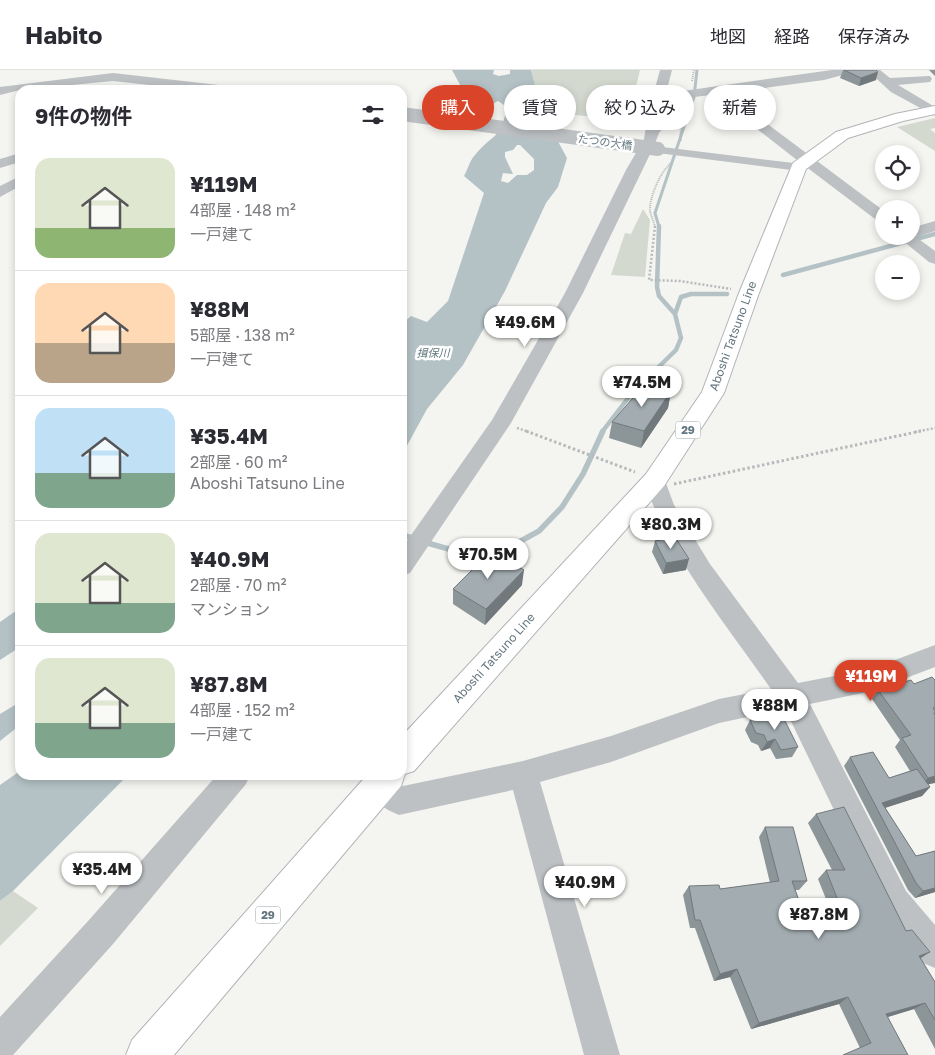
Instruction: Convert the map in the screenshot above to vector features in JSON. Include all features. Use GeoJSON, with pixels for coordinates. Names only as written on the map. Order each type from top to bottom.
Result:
{"type":"FeatureCollection","features":[{"type":"Feature","properties":{"kind":"main road"},"geometry":{"type":"LineString","coordinates":[[803,164],[842,135],[932,106]]}},
{"type":"Feature","properties":{"kind":"main road","name":"Aboshi Tatsuno Line"},"geometry":{"type":"LineString","coordinates":[[407,754],[655,480],[713,393],[749,293],[803,164]]}},
{"type":"Feature","properties":{"kind":"main road","name":"29"},"geometry":{"type":"LineString","coordinates":[[147,1055],[384,781]]}},
{"type":"Feature","properties":{"kind":"street"},"geometry":{"type":"LineString","coordinates":[[662,85],[666,70]]}},
{"type":"Feature","properties":{"kind":"street"},"geometry":{"type":"LineString","coordinates":[[747,85],[803,74],[846,70]]}},
{"type":"Feature","properties":{"kind":"street"},"geometry":{"type":"LineString","coordinates":[[873,70],[886,82],[906,95],[932,106]]}},
{"type":"Feature","properties":{"kind":"street"},"geometry":{"type":"LineString","coordinates":[[42,85],[113,77],[170,79],[201,85]]}},
{"type":"Feature","properties":{"kind":"street"},"geometry":{"type":"LineString","coordinates":[[160,85],[170,79]]}},
{"type":"Feature","properties":{"kind":"street"},"geometry":{"type":"LineString","coordinates":[[886,82],[926,79]]}},
{"type":"Feature","properties":{"kind":"street"},"geometry":{"type":"LineString","coordinates":[[0,91],[15,89]]}},
{"type":"Feature","properties":{"kind":"street"},"geometry":{"type":"LineString","coordinates":[[906,95],[932,106]]}},
{"type":"Feature","properties":{"kind":"street","name":"たつの大橋"},"geometry":{"type":"LineString","coordinates":[[407,115],[658,149],[803,164]]}},
{"type":"Feature","properties":{"kind":"street"},"geometry":{"type":"LineString","coordinates":[[407,560],[501,423],[574,293],[632,170],[646,149],[654,130]]}},
{"type":"Feature","properties":{"kind":"street"},"geometry":{"type":"LineString","coordinates":[[763,130],[803,164],[875,213]]}},
{"type":"Feature","properties":{"kind":"street"},"geometry":{"type":"LineString","coordinates":[[0,164],[15,159]]}},
{"type":"Feature","properties":{"kind":"street"},"geometry":{"type":"LineString","coordinates":[[0,193],[15,183]]}},
{"type":"Feature","properties":{"kind":"street"},"geometry":{"type":"LineString","coordinates":[[920,230],[935,226]]}},
{"type":"Feature","properties":{"kind":"street"},"geometry":{"type":"LineString","coordinates":[[917,245],[935,259]]}},
{"type":"Feature","properties":{"kind":"street"},"geometry":{"type":"LineString","coordinates":[[655,480],[663,506],[702,571],[792,696],[896,902],[935,951]]}},
{"type":"Feature","properties":{"kind":"street"},"geometry":{"type":"LineString","coordinates":[[384,781],[399,801],[523,774],[611,749],[719,711],[872,680],[935,656]]}},
{"type":"Feature","properties":{"kind":"street"},"geometry":{"type":"LineString","coordinates":[[523,774],[602,1055]]}},
{"type":"Feature","properties":{"kind":"street"},"geometry":{"type":"LineString","coordinates":[[0,1043],[101,932],[232,780]]}},
{"type":"Feature","properties":{"kind":"path"},"geometry":{"type":"LineString","coordinates":[[672,162],[666,167],[652,198],[650,211],[655,226],[649,280],[680,281],[749,293]]}},
{"type":"Feature","properties":{"kind":"path"},"geometry":{"type":"LineString","coordinates":[[501,423],[583,451],[655,480],[678,484],[935,428]]}},
{"type":"Feature","properties":{"kind":"shaded area"},"geometry":{"type":"Polygon","coordinates":[[[531,70],[640,70],[636,85],[586,85],[586,116],[576,115],[576,85],[535,85],[531,70]]]}},
{"type":"Feature","properties":{"kind":"shaded area"},"geometry":{"type":"Polygon","coordinates":[[[935,118],[935,128],[930,129],[935,133],[935,151],[897,127],[935,118]]]}},
{"type":"Feature","properties":{"kind":"shaded area"},"geometry":{"type":"Polygon","coordinates":[[[643,209],[650,220],[645,277],[611,275],[625,233],[631,234],[643,209]]]}},
{"type":"Feature","properties":{"kind":"shaded area"},"geometry":{"type":"Polygon","coordinates":[[[13,891],[38,908],[0,946],[0,901],[13,891]]]}},
{"type":"Feature","properties":{"kind":"water","name":"揖保川"},"geometry":{"type":"Polygon","coordinates":[[[452,70],[494,70],[493,74],[499,76],[510,74],[510,70],[531,70],[535,85],[504,85],[504,105],[498,101],[494,103],[494,85],[460,85],[452,70]]]}},
{"type":"Feature","properties":{"kind":"water","name":"揖保川"},"geometry":{"type":"Polygon","coordinates":[[[504,118],[504,130],[552,130],[567,158],[558,187],[546,203],[505,291],[463,365],[427,409],[407,446],[407,320],[411,316],[427,322],[448,301],[484,193],[464,176],[473,157],[496,135],[502,126],[504,118]],[[517,145],[513,150],[505,152],[505,157],[513,174],[503,173],[501,181],[508,183],[517,175],[527,175],[534,170],[534,159],[520,145],[517,145]]]}},
{"type":"Feature","properties":{"kind":"water"},"geometry":{"type":"Polygon","coordinates":[[[15,612],[15,650],[0,660],[0,622],[15,612]]]}},
{"type":"Feature","properties":{"kind":"water"},"geometry":{"type":"Polygon","coordinates":[[[15,705],[15,729],[0,741],[0,714],[15,705]]]}},
{"type":"Feature","properties":{"kind":"water"},"geometry":{"type":"Polygon","coordinates":[[[15,774],[15,780],[123,780],[13,891],[0,901],[0,785],[15,774]]]}},
{"type":"Feature","properties":{"kind":"building"},"geometry":{"type":"Polygon","coordinates":[[[844,70],[876,70],[878,72],[861,78],[844,70]]]}},
{"type":"Feature","properties":{"kind":"building"},"geometry":{"type":"Polygon","coordinates":[[[645,384],[671,391],[644,431],[612,422],[645,384]]]}},
{"type":"Feature","properties":{"kind":"building"},"geometry":{"type":"Polygon","coordinates":[[[675,537],[689,559],[666,563],[655,541],[675,537]]]}},
{"type":"Feature","properties":{"kind":"building"},"geometry":{"type":"Polygon","coordinates":[[[491,551],[524,570],[486,609],[453,589],[491,551]]]}},
{"type":"Feature","properties":{"kind":"building"},"geometry":{"type":"Polygon","coordinates":[[[932,677],[935,680],[935,707],[933,708],[935,711],[935,776],[928,778],[902,738],[911,735],[878,690],[911,680],[914,684],[932,677]]]}},
{"type":"Feature","properties":{"kind":"building"},"geometry":{"type":"Polygon","coordinates":[[[781,713],[798,747],[781,750],[775,739],[767,742],[764,735],[756,733],[750,720],[781,713]]]}},
{"type":"Feature","properties":{"kind":"building"},"geometry":{"type":"Polygon","coordinates":[[[873,752],[889,778],[917,769],[930,787],[882,803],[916,856],[935,851],[935,888],[923,891],[916,883],[850,757],[873,752]]]}},
{"type":"Feature","properties":{"kind":"building"},"geometry":{"type":"Polygon","coordinates":[[[844,807],[906,931],[912,930],[930,952],[919,956],[935,982],[935,1020],[925,1003],[886,1014],[908,1055],[843,1055],[871,1043],[848,997],[759,1023],[737,969],[720,974],[700,920],[695,920],[689,886],[719,885],[720,889],[779,881],[765,827],[793,827],[807,881],[792,881],[807,923],[845,918],[826,870],[845,870],[816,814],[844,807]]]}},
{"type":"Feature","properties":{"kind":"waterway"},"geometry":{"type":"LineString","coordinates":[[659,227],[655,213],[694,97],[697,70]]}},
{"type":"Feature","properties":{"kind":"waterway"},"geometry":{"type":"LineString","coordinates":[[659,227],[657,287],[659,296],[675,314]]}},
{"type":"Feature","properties":{"kind":"waterway"},"geometry":{"type":"LineString","coordinates":[[783,275],[935,234]]}},
{"type":"Feature","properties":{"kind":"waterway"},"geometry":{"type":"LineString","coordinates":[[675,314],[681,297],[691,294],[727,294]]}},
{"type":"Feature","properties":{"kind":"waterway"},"geometry":{"type":"LineString","coordinates":[[602,432],[632,393],[676,350],[681,338],[675,314]]}},
{"type":"Feature","properties":{"kind":"waterway"},"geometry":{"type":"LineString","coordinates":[[424,542],[459,552],[485,554],[519,542],[539,531],[562,507],[583,474],[603,431]]}},
{"type":"Feature","properties":{"kind":"waterway"},"geometry":{"type":"LineString","coordinates":[[407,536],[416,539]]}}]}
